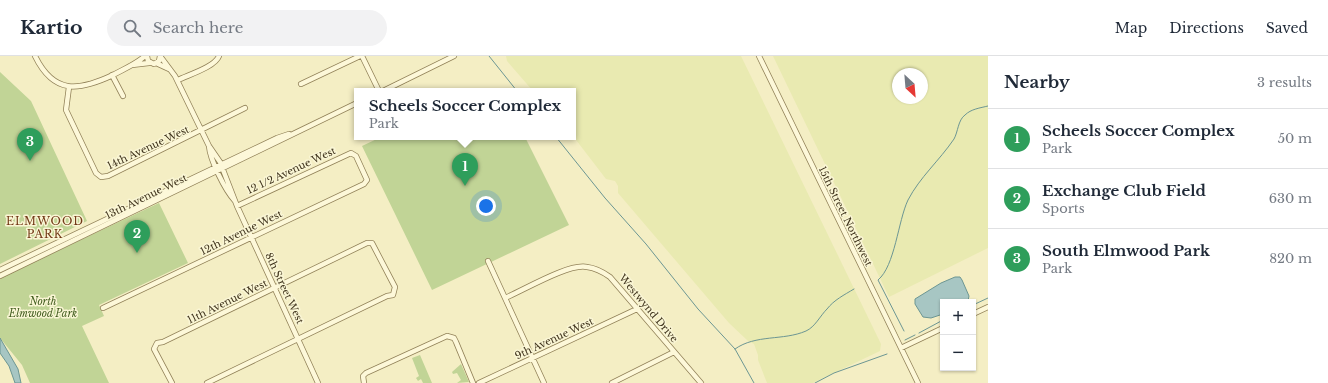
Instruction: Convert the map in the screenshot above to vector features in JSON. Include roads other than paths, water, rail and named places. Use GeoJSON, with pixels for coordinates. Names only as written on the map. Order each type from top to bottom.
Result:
{"type":"FeatureCollection","features":[{"type":"Feature","properties":{"kind":"street"},"geometry":{"type":"LineString","coordinates":[[35,56],[49,76],[61,84],[69,87],[87,86],[131,66],[146,56],[149,63]]}},
{"type":"Feature","properties":{"kind":"street"},"geometry":{"type":"LineString","coordinates":[[131,66],[156,63],[160,56]]}},
{"type":"Feature","properties":{"kind":"street","name":"8th Street West"},"geometry":{"type":"LineString","coordinates":[[160,56],[178,80],[209,146],[214,151],[231,196],[236,203],[318,383]]}},
{"type":"Feature","properties":{"kind":"street"},"geometry":{"type":"LineString","coordinates":[[178,80],[211,65],[217,61],[219,56]]}},
{"type":"Feature","properties":{"kind":"street"},"geometry":{"type":"LineString","coordinates":[[301,84],[361,56],[377,88]]}},
{"type":"Feature","properties":{"kind":"street"},"geometry":{"type":"LineString","coordinates":[[389,88],[454,56]]}},
{"type":"Feature","properties":{"kind":"street","name":"15th Street Northwest"},"geometry":{"type":"LineString","coordinates":[[759,56],[918,383]]}},
{"type":"Feature","properties":{"kind":"street","name":"8th Street West"},"geometry":{"type":"LineString","coordinates":[[156,63],[169,69]]}},
{"type":"Feature","properties":{"kind":"street"},"geometry":{"type":"LineString","coordinates":[[112,75],[123,96]]}},
{"type":"Feature","properties":{"kind":"street","name":"14th Avenue West"},"geometry":{"type":"LineString","coordinates":[[69,87],[66,110],[96,173],[101,177],[108,176],[202,131],[245,108]]}},
{"type":"Feature","properties":{"kind":"street","name":"13th Avenue West"},"geometry":{"type":"LineString","coordinates":[[0,270],[354,104]]}},
{"type":"Feature","properties":{"kind":"street","name":"12 1/2 Avenue West"},"geometry":{"type":"LineString","coordinates":[[236,203],[346,154],[353,154]]}},
{"type":"Feature","properties":{"kind":"street","name":"12th Avenue West"},"geometry":{"type":"LineString","coordinates":[[103,308],[364,184],[367,180],[353,154]]}},
{"type":"Feature","properties":{"kind":"street","name":"13th Avenue West"},"geometry":{"type":"LineString","coordinates":[[0,276],[220,168]]}},
{"type":"Feature","properties":{"kind":"street","name":"11th Avenue West"},"geometry":{"type":"LineString","coordinates":[[172,383],[154,349],[154,346],[157,343],[163,342],[366,243],[372,243],[395,288],[393,295],[387,296],[298,339]]}},
{"type":"Feature","properties":{"kind":"street"},"geometry":{"type":"LineString","coordinates":[[488,261],[544,383]]}},
{"type":"Feature","properties":{"kind":"street","name":"Westwynd Drive"},"geometry":{"type":"LineString","coordinates":[[505,298],[572,267],[586,266],[599,270],[610,277],[700,383]]}},
{"type":"Feature","properties":{"kind":"street"},"geometry":{"type":"LineString","coordinates":[[976,313],[988,307]]}},
{"type":"Feature","properties":{"kind":"street","name":"9th Avenue West"},"geometry":{"type":"LineString","coordinates":[[479,383],[637,309]]}},
{"type":"Feature","properties":{"kind":"street"},"geometry":{"type":"LineString","coordinates":[[901,348],[940,329]]}},
{"type":"Feature","properties":{"kind":"street"},"geometry":{"type":"LineString","coordinates":[[364,383],[363,376],[366,373],[447,336],[451,337],[456,342],[473,383]]}},
{"type":"Feature","properties":{"kind":"street"},"geometry":{"type":"LineString","coordinates":[[207,383],[298,339]]}},
{"type":"Feature","properties":{"kind":"street"},"geometry":{"type":"LineString","coordinates":[[612,383],[674,352]]}},
{"type":"Feature","properties":{"kind":"water"},"geometry":{"type":"Polygon","coordinates":[[[955,277],[960,277],[969,296],[968,299],[940,299],[940,315],[931,318],[923,317],[915,304],[915,299],[941,283],[955,277]]]}},
{"type":"Feature","properties":{"kind":"water"},"geometry":{"type":"Polygon","coordinates":[[[0,338],[18,369],[21,383],[15,383],[9,366],[0,353],[0,338]]]}},
{"type":"Feature","properties":{"kind":"waterway"},"geometry":{"type":"LineString","coordinates":[[489,56],[515,88]]}},
{"type":"Feature","properties":{"kind":"waterway"},"geometry":{"type":"LineString","coordinates":[[904,331],[878,280],[888,265],[908,200],[918,184],[954,139],[959,123],[963,117],[973,110],[988,106]]}},
{"type":"Feature","properties":{"kind":"waterway"},"geometry":{"type":"LineString","coordinates":[[558,140],[605,198],[646,244],[698,309],[735,349],[754,383]]}},
{"type":"Feature","properties":{"kind":"waterway"},"geometry":{"type":"LineString","coordinates":[[735,349],[752,341],[788,336],[806,331],[815,324],[833,303],[854,289]]}},
{"type":"Feature","properties":{"kind":"waterway"},"geometry":{"type":"LineString","coordinates":[[976,304],[988,298]]}},
{"type":"Feature","properties":{"kind":"waterway"},"geometry":{"type":"LineString","coordinates":[[919,333],[940,322]]}},
{"type":"Feature","properties":{"kind":"waterway"},"geometry":{"type":"LineString","coordinates":[[905,340],[915,335]]}},
{"type":"Feature","properties":{"kind":"waterway"},"geometry":{"type":"LineString","coordinates":[[815,383],[834,373],[887,354]]}},
{"type":"Feature","properties":{"kind":"place","name":"South Elmwood Park"},"geometry":{"type":"Point","coordinates":[30,161]}},
{"type":"Feature","properties":{"kind":"place","name":"Scheels Soccer Complex"},"geometry":{"type":"Point","coordinates":[465,186]}},
{"type":"Feature","properties":{"kind":"place","name":"Exchange Club Field"},"geometry":{"type":"Point","coordinates":[137,253]}},
{"type":"Feature","properties":{"kind":"district","name":"ELMWOOD PARK"},"geometry":{"type":"Point","coordinates":[45,227]}},
{"type":"Feature","properties":{"kind":"park label","name":"North Elmwood Park"},"geometry":{"type":"Point","coordinates":[43,306]}}]}
